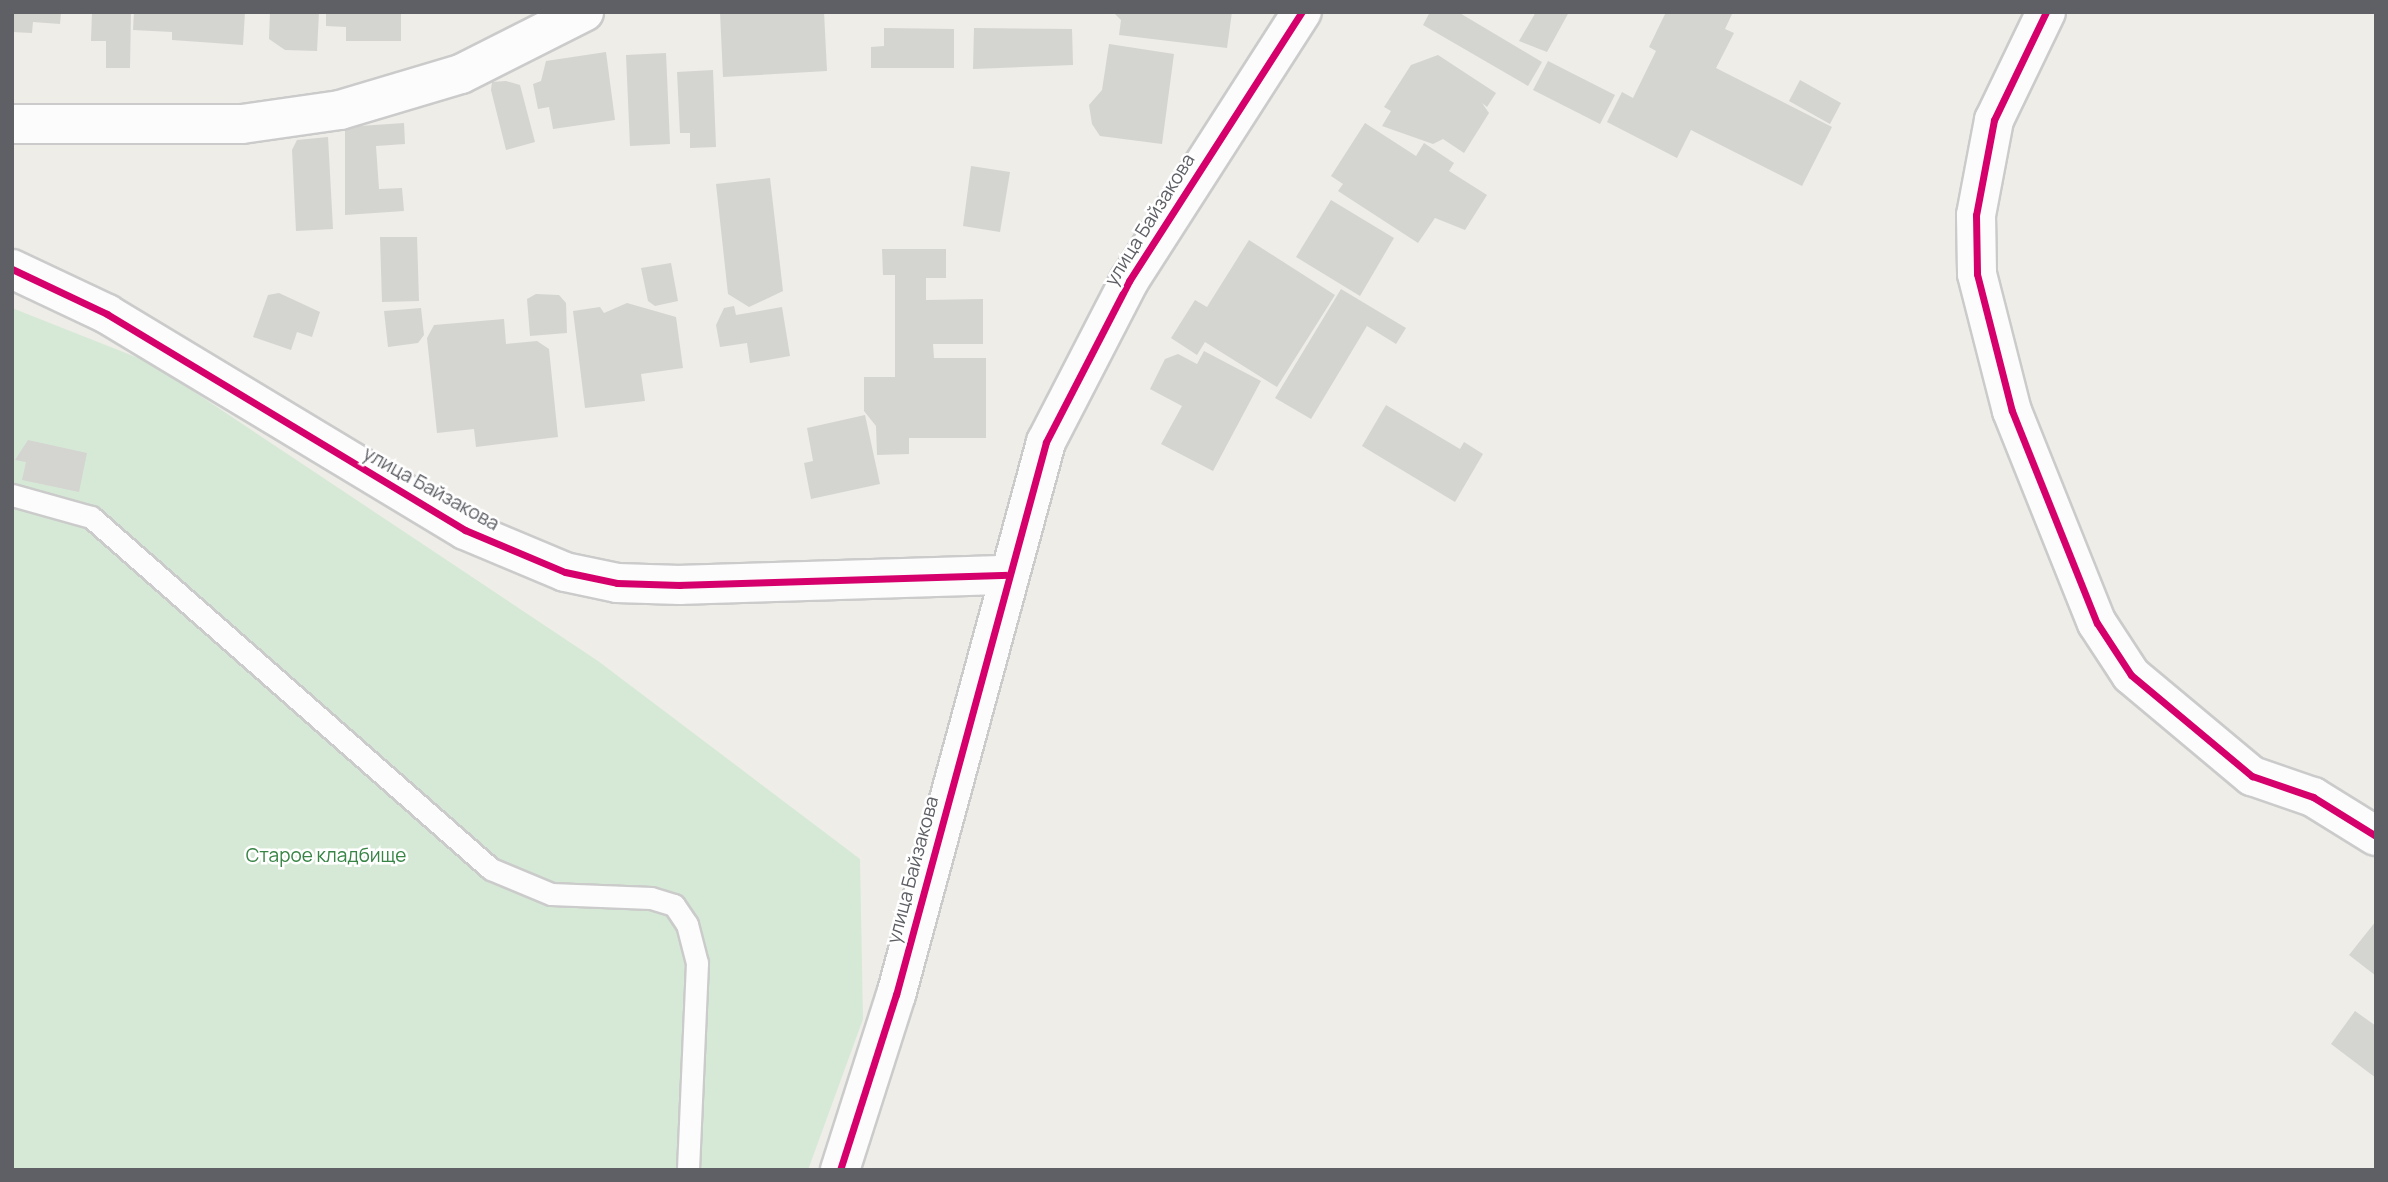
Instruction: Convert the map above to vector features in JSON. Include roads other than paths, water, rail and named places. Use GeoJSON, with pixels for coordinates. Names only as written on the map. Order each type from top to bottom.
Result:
{"type":"FeatureCollection","features":[{"type":"Feature","properties":{"kind":"street"},"geometry":{"type":"LineString","coordinates":[[12,124],[242,124],[340,110],[461,74],[584,12]]}},
{"type":"Feature","properties":{"kind":"street","name":"улица Байзакова"},"geometry":{"type":"LineString","coordinates":[[840,1170],[896,995],[1006,575],[1046,442],[1129,281],[1302,12]]}},
{"type":"Feature","properties":{"kind":"street"},"geometry":{"type":"LineString","coordinates":[[2046,12],[1994,120],[1976,215],[1977,274],[2012,411],[2097,623],[2131,675],[2252,776],[2313,797],[2376,836]]}},
{"type":"Feature","properties":{"kind":"street","name":"улица Байзакова"},"geometry":{"type":"LineString","coordinates":[[12,269],[107,314],[465,530],[565,572],[617,583],[680,585],[1006,575]]}},
{"type":"Feature","properties":{"kind":"lane"},"geometry":{"type":"LineString","coordinates":[[12,495],[91,517],[491,869],[551,894],[651,898],[674,905],[687,924],[697,963],[688,1170]]}},
{"type":"Feature","properties":{"kind":"park label","name":"Старое кладбище"},"geometry":{"type":"Point","coordinates":[326,856]}}]}
